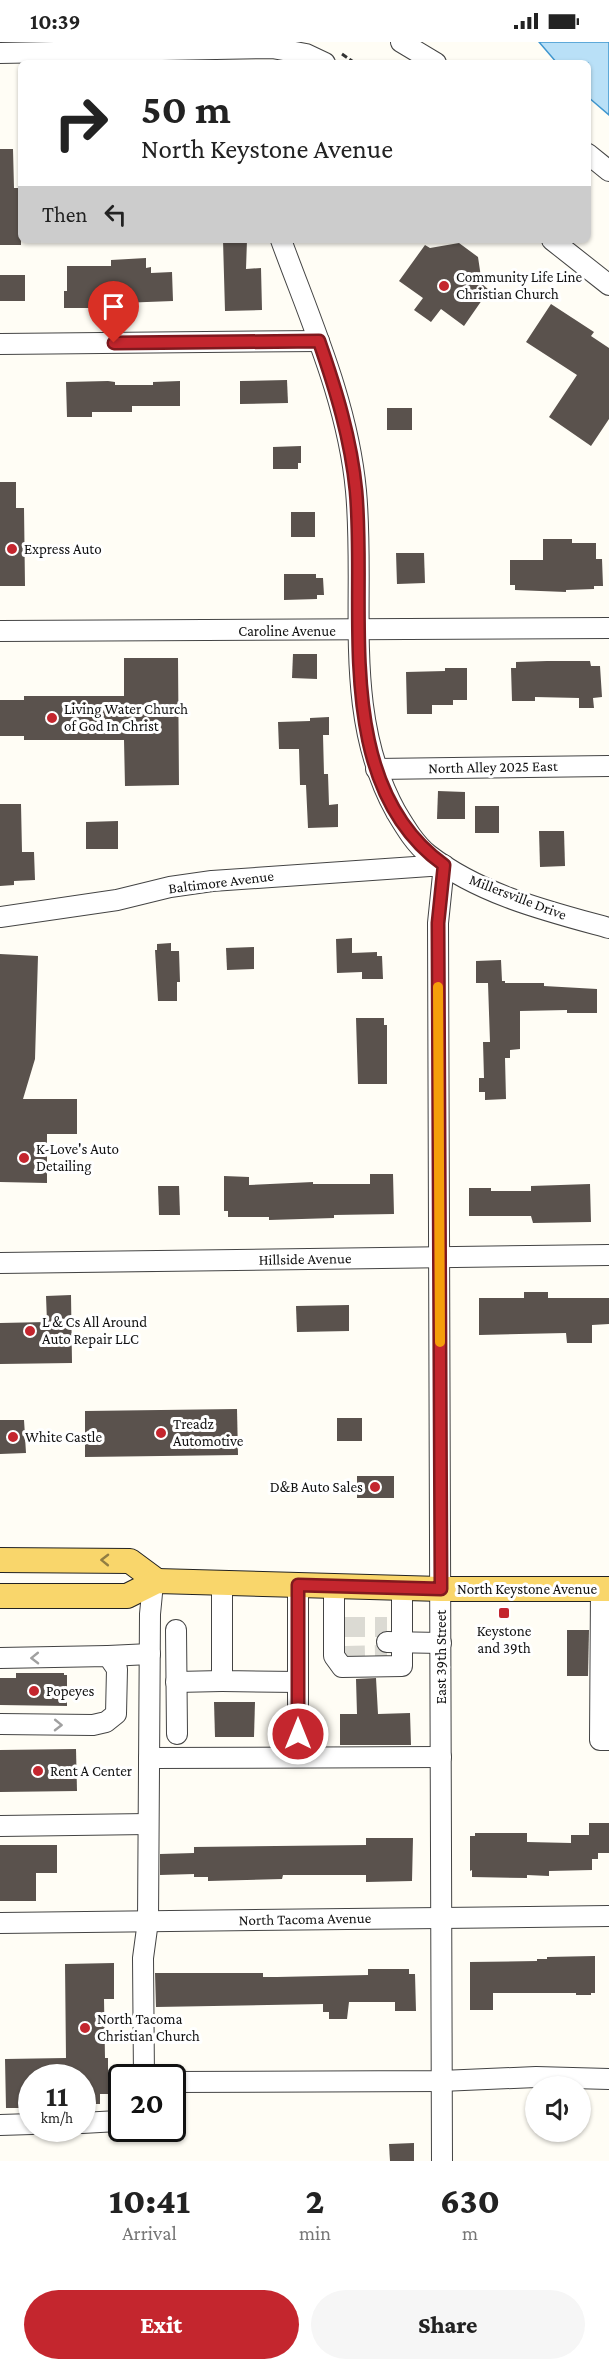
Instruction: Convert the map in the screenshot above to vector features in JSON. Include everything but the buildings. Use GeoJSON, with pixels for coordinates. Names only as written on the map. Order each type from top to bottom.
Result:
{"type":"FeatureCollection","features":[{"type":"Feature","properties":{"kind":"main road"},"geometry":{"type":"LineString","coordinates":[[0,1560],[130,1561],[155,1582]]}},
{"type":"Feature","properties":{"kind":"main road","name":"North Keystone Avenue"},"geometry":{"type":"LineString","coordinates":[[0,1596],[127,1596],[155,1582],[441,1589],[605,1589]]}},
{"type":"Feature","properties":{"kind":"street"},"geometry":{"type":"LineString","coordinates":[[401,42],[431,60]]}},
{"type":"Feature","properties":{"kind":"street"},"geometry":{"type":"LineString","coordinates":[[0,53],[290,50],[319,60]]}},
{"type":"Feature","properties":{"kind":"street"},"geometry":{"type":"LineString","coordinates":[[591,156],[609,171]]}},
{"type":"Feature","properties":{"kind":"street","name":"Millersville Drive"},"geometry":{"type":"LineString","coordinates":[[282,243],[341,408],[354,468],[358,513],[361,699],[376,768],[392,805],[421,848],[444,865],[493,891],[535,907],[609,928]]}},
{"type":"Feature","properties":{"kind":"street"},"geometry":{"type":"LineString","coordinates":[[556,243],[609,285]]}},
{"type":"Feature","properties":{"kind":"street"},"geometry":{"type":"LineString","coordinates":[[0,344],[319,341]]}},
{"type":"Feature","properties":{"kind":"street","name":"Caroline Avenue"},"geometry":{"type":"LineString","coordinates":[[0,631],[609,628]]}},
{"type":"Feature","properties":{"kind":"street","name":"North Alley 2025 East"},"geometry":{"type":"LineString","coordinates":[[376,768],[609,766]]}},
{"type":"Feature","properties":{"kind":"street","name":"Baltimore Avenue"},"geometry":{"type":"LineString","coordinates":[[0,917],[117,900],[170,887],[212,881],[444,865]]}},
{"type":"Feature","properties":{"kind":"street","name":"East 39th Street"},"geometry":{"type":"LineString","coordinates":[[442,2161],[438,923],[444,865]]}},
{"type":"Feature","properties":{"kind":"street","name":"Hillside Avenue"},"geometry":{"type":"LineString","coordinates":[[0,1263],[609,1255]]}},
{"type":"Feature","properties":{"kind":"street"},"geometry":{"type":"LineString","coordinates":[[144,2064],[143,1958],[148,1921],[150,1654],[155,1582]]}},
{"type":"Feature","properties":{"kind":"street"},"geometry":{"type":"LineString","coordinates":[[222,1583],[222,1681]]}},
{"type":"Feature","properties":{"kind":"street"},"geometry":{"type":"LineString","coordinates":[[298,1585],[298,1734]]}},
{"type":"Feature","properties":{"kind":"street"},"geometry":{"type":"LineString","coordinates":[[334,1586],[342,1667],[402,1666],[395,1641],[402,1588]]}},
{"type":"Feature","properties":{"kind":"street"},"geometry":{"type":"LineString","coordinates":[[605,1589],[600,1740],[609,1740]]}},
{"type":"Feature","properties":{"kind":"street"},"geometry":{"type":"LineString","coordinates":[[176,1630],[177,1734]]}},
{"type":"Feature","properties":{"kind":"street"},"geometry":{"type":"LineString","coordinates":[[395,1641],[441,1642]]}},
{"type":"Feature","properties":{"kind":"street"},"geometry":{"type":"LineString","coordinates":[[0,1658],[150,1654]]}},
{"type":"Feature","properties":{"kind":"street"},"geometry":{"type":"LineString","coordinates":[[108,1656],[117,1669],[116,1714]]}},
{"type":"Feature","properties":{"kind":"street"},"geometry":{"type":"LineString","coordinates":[[176,1682],[298,1682]]}},
{"type":"Feature","properties":{"kind":"street"},"geometry":{"type":"LineString","coordinates":[[0,1724],[93,1725],[106,1722],[116,1714],[149,1716]]}},
{"type":"Feature","properties":{"kind":"street"},"geometry":{"type":"LineString","coordinates":[[149,1758],[441,1757]]}},
{"type":"Feature","properties":{"kind":"street"},"geometry":{"type":"LineString","coordinates":[[0,1826],[148,1824]]}},
{"type":"Feature","properties":{"kind":"street","name":"North Tacoma Avenue"},"geometry":{"type":"LineString","coordinates":[[0,1923],[609,1916]]}},
{"type":"Feature","properties":{"kind":"street"},"geometry":{"type":"LineString","coordinates":[[186,2082],[441,2081],[536,2076],[609,2079]]}},
{"type":"Feature","properties":{"kind":"street"},"geometry":{"type":"LineString","coordinates":[[0,2125],[18,2124]]}},
{"type":"Feature","properties":{"kind":"water"},"geometry":{"type":"Polygon","coordinates":[[[539,42],[609,42],[609,115],[591,100],[591,60],[554,60],[539,42]]]}},
{"type":"Feature","properties":{"kind":"tunnel"},"geometry":{"type":"LineString","coordinates":[[345,1627],[387,1627]]}},
{"type":"Feature","properties":{"kind":"tunnel"},"geometry":{"type":"LineString","coordinates":[[345,1656],[387,1655]]}},
{"type":"Feature","properties":{"kind":"slow traffic"},"geometry":{"type":"LineString","coordinates":[[438,987],[440,1342]]}},
{"type":"Feature","properties":{"kind":"place","name":"Community Life Line Christian Church"},"geometry":{"type":"Point","coordinates":[444,286]}},
{"type":"Feature","properties":{"kind":"place","name":"Express Auto"},"geometry":{"type":"Point","coordinates":[12,549]}},
{"type":"Feature","properties":{"kind":"place","name":"Living Water Church of God In Christ"},"geometry":{"type":"Point","coordinates":[52,718]}},
{"type":"Feature","properties":{"kind":"place","name":"K-Love's Auto Detailing"},"geometry":{"type":"Point","coordinates":[24,1158]}},
{"type":"Feature","properties":{"kind":"place","name":"L & Cs All Around Auto Repair LLC"},"geometry":{"type":"Point","coordinates":[30,1331]}},
{"type":"Feature","properties":{"kind":"place","name":"Treadz Automotive"},"geometry":{"type":"Point","coordinates":[161,1433]}},
{"type":"Feature","properties":{"kind":"place","name":"White Castle"},"geometry":{"type":"Point","coordinates":[13,1437]}},
{"type":"Feature","properties":{"kind":"place","name":"D&B Auto Sales"},"geometry":{"type":"Point","coordinates":[375,1487]}},
{"type":"Feature","properties":{"kind":"place","name":"Keystone and 39th"},"geometry":{"type":"Point","coordinates":[504,1613]}},
{"type":"Feature","properties":{"kind":"place","name":"Popeyes"},"geometry":{"type":"Point","coordinates":[34,1691]}},
{"type":"Feature","properties":{"kind":"place","name":"Rent A Center"},"geometry":{"type":"Point","coordinates":[38,1771]}},
{"type":"Feature","properties":{"kind":"place","name":"North Tacoma Christian Church"},"geometry":{"type":"Point","coordinates":[85,2028]}},
{"type":"Feature","properties":{"kind":"route"},"geometry":{"type":"LineString","coordinates":[[114,343],[319,341],[341,408],[354,468],[358,513],[360,685],[363,716],[371,752],[384,787],[402,823],[421,848],[444,865],[438,923],[441,1589],[298,1585],[298,1734]]}}]}
